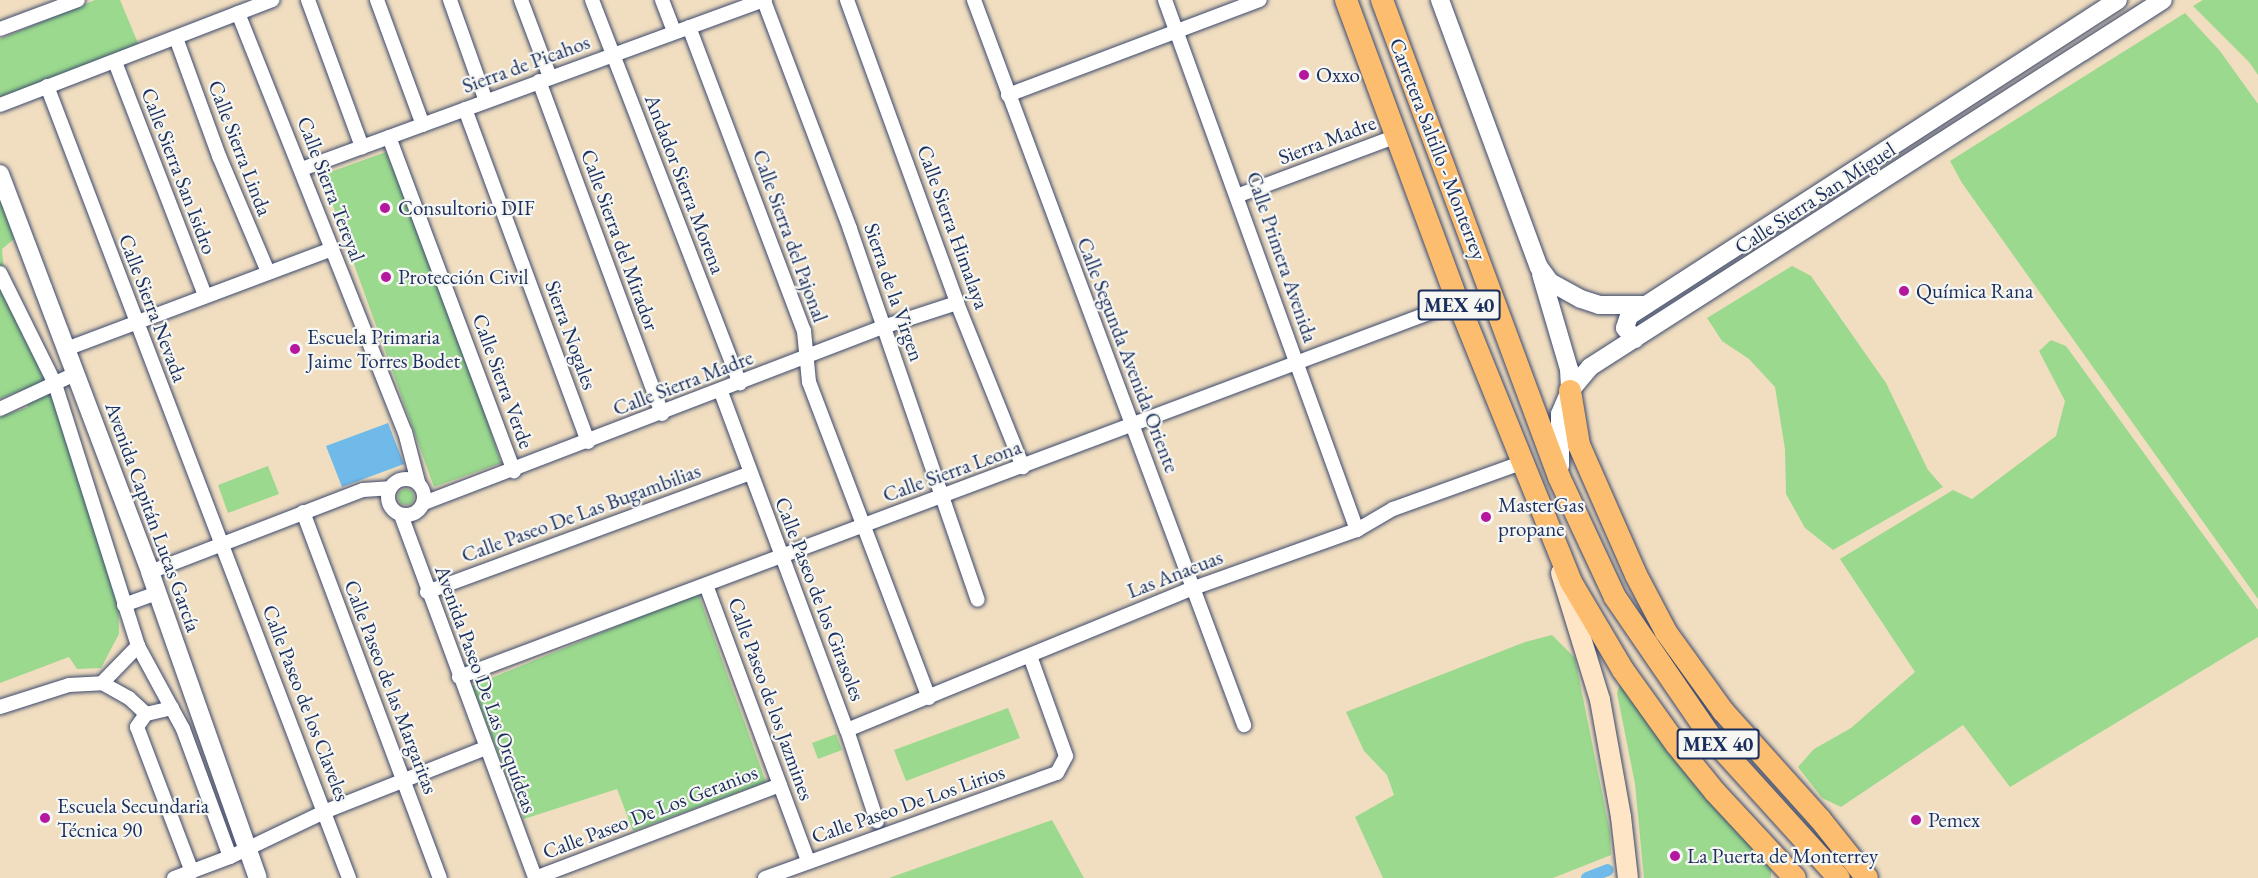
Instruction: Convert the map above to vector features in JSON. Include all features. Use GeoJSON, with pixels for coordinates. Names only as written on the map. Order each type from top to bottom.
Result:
{"type":"FeatureCollection","features":[{"type":"Feature","properties":{"kind":"main road","name":"Carretera Saltillo - Monterrey"},"geometry":{"type":"LineString","coordinates":[[1346,0],[1458,302],[1521,463],[1583,606],[1644,701],[1715,792],[1795,878]]}},
{"type":"Feature","properties":{"kind":"main road","name":"Carretera Saltillo - Monterrey"},"geometry":{"type":"LineString","coordinates":[[1382,0],[1559,477],[1615,597],[1711,737],[1839,878]]}},
{"type":"Feature","properties":{"kind":"main road"},"geometry":{"type":"LineString","coordinates":[[1570,391],[1575,433],[1636,575],[1666,632],[1723,711]]}},
{"type":"Feature","properties":{"kind":"main road"},"geometry":{"type":"LineString","coordinates":[[1557,550],[1563,587],[1600,700],[1620,805],[1625,877]]}},
{"type":"Feature","properties":{"kind":"main road"},"geometry":{"type":"LineString","coordinates":[[1615,597],[1658,637],[1820,819],[1867,878]]}},
{"type":"Feature","properties":{"kind":"street"},"geometry":{"type":"LineString","coordinates":[[0,29],[78,0]]}},
{"type":"Feature","properties":{"kind":"street"},"geometry":{"type":"LineString","coordinates":[[0,105],[272,0]]}},
{"type":"Feature","properties":{"kind":"street"},"geometry":{"type":"LineString","coordinates":[[308,0],[362,147]]}},
{"type":"Feature","properties":{"kind":"street"},"geometry":{"type":"LineString","coordinates":[[377,0],[423,125]]}},
{"type":"Feature","properties":{"kind":"street"},"geometry":{"type":"LineString","coordinates":[[450,0],[486,101]]}},
{"type":"Feature","properties":{"kind":"street","name":"Calle Sierra del Mirador"},"geometry":{"type":"LineString","coordinates":[[521,0],[545,79],[662,414]]}},
{"type":"Feature","properties":{"kind":"street","name":"Andador Sierra Morena"},"geometry":{"type":"LineString","coordinates":[[592,0],[740,383]]}},
{"type":"Feature","properties":{"kind":"street"},"geometry":{"type":"LineString","coordinates":[[662,0],[674,32]]}},
{"type":"Feature","properties":{"kind":"street","name":"Sierra de Picahos"},"geometry":{"type":"LineString","coordinates":[[302,169],[765,0]]}},
{"type":"Feature","properties":{"kind":"street","name":"Sierra de la Virgen"},"geometry":{"type":"LineString","coordinates":[[765,0],[883,327],[978,600]]}},
{"type":"Feature","properties":{"kind":"street","name":"Calle Sierra Himalaya"},"geometry":{"type":"LineString","coordinates":[[847,0],[957,303],[1023,467]]}},
{"type":"Feature","properties":{"kind":"street","name":"Calle Segunda Avenida Oriente"},"geometry":{"type":"LineString","coordinates":[[974,0],[1134,425],[1191,589],[1244,725]]}},
{"type":"Feature","properties":{"kind":"street","name":"Calle Primera Avenida"},"geometry":{"type":"LineString","coordinates":[[1165,0],[1239,195],[1357,530]]}},
{"type":"Feature","properties":{"kind":"street"},"geometry":{"type":"LineString","coordinates":[[1008,95],[1260,0]]}},
{"type":"Feature","properties":{"kind":"street"},"geometry":{"type":"LineString","coordinates":[[1440,0],[1539,267],[1569,369],[1570,391]]}},
{"type":"Feature","properties":{"kind":"street","name":"Calle Sierra San Miguel"},"geometry":{"type":"LineString","coordinates":[[1635,339],[1628,334],[1626,322],[1647,305],[2118,0]]}},
{"type":"Feature","properties":{"kind":"street","name":"Calle Sierra San Miguel"},"geometry":{"type":"LineString","coordinates":[[1559,477],[1558,427],[1570,391],[1590,367],[2163,0]]}},
{"type":"Feature","properties":{"kind":"street","name":"Calle Sierra Tereyal"},"geometry":{"type":"LineString","coordinates":[[238,13],[405,432],[418,483]]}},
{"type":"Feature","properties":{"kind":"street","name":"Calle Sierra del Pajonal"},"geometry":{"type":"LineString","coordinates":[[689,27],[804,331],[809,382],[862,527],[929,698]]}},
{"type":"Feature","properties":{"kind":"street","name":"Calle Sierra Linda"},"geometry":{"type":"LineString","coordinates":[[176,38],[219,156],[268,272]]}},
{"type":"Feature","properties":{"kind":"street","name":"Calle Sierra San Isidro"},"geometry":{"type":"LineString","coordinates":[[115,62],[205,295]]}},
{"type":"Feature","properties":{"kind":"street","name":"Calle Sierra Nevada"},"geometry":{"type":"LineString","coordinates":[[47,86],[223,543]]}},
{"type":"Feature","properties":{"kind":"street","name":"Sierra Nogales"},"geometry":{"type":"LineString","coordinates":[[465,109],[588,442]]}},
{"type":"Feature","properties":{"kind":"street","name":"Sierra Madre"},"geometry":{"type":"LineString","coordinates":[[1239,195],[1397,136]]}},
{"type":"Feature","properties":{"kind":"street","name":"Calle Sierra Verde"},"geometry":{"type":"LineString","coordinates":[[390,137],[514,471]]}},
{"type":"Feature","properties":{"kind":"street","name":"Avenida Capitán Lucas García"},"geometry":{"type":"LineString","coordinates":[[0,174],[158,592],[258,878]]}},
{"type":"Feature","properties":{"kind":"street"},"geometry":{"type":"LineString","coordinates":[[66,349],[332,249]]}},
{"type":"Feature","properties":{"kind":"street"},"geometry":{"type":"LineString","coordinates":[[1539,267],[1550,282],[1581,299],[1599,305],[1647,305]]}},
{"type":"Feature","properties":{"kind":"street"},"geometry":{"type":"LineString","coordinates":[[0,273],[55,384],[78,448],[138,646],[172,708],[230,857]]}},
{"type":"Feature","properties":{"kind":"street","name":"Calle Sierra Leona"},"geometry":{"type":"LineString","coordinates":[[459,677],[1458,302]]}},
{"type":"Feature","properties":{"kind":"street","name":"Calle Sierra Madre"},"geometry":{"type":"LineString","coordinates":[[400,515],[410,515],[424,503],[721,392],[883,327],[957,303]]}},
{"type":"Feature","properties":{"kind":"street"},"geometry":{"type":"LineString","coordinates":[[0,409],[75,374]]}},
{"type":"Feature","properties":{"kind":"street","name":"Calle Paseo de los Girasoles"},"geometry":{"type":"LineString","coordinates":[[721,392],[847,730],[877,821]]}},
{"type":"Feature","properties":{"kind":"street","name":"Las Anacuas"},"geometry":{"type":"LineString","coordinates":[[847,730],[1191,589],[1357,530],[1393,509],[1521,463]]}},
{"type":"Feature","properties":{"kind":"street","name":"Calle Paseo De Las Bugambilias"},"geometry":{"type":"LineString","coordinates":[[427,592],[750,473]]}},
{"type":"Feature","properties":{"kind":"street"},"geometry":{"type":"LineString","coordinates":[[150,572],[363,490],[389,488],[399,479],[418,483],[425,496],[424,503]]}},
{"type":"Feature","properties":{"kind":"street"},"geometry":{"type":"LineString","coordinates":[[389,488],[388,501],[400,515]]}},
{"type":"Feature","properties":{"kind":"street","name":"Calle Paseo de las Margaritas"},"geometry":{"type":"LineString","coordinates":[[303,512],[440,878]]}},
{"type":"Feature","properties":{"kind":"street","name":"Avenida Paseo De Las Orquídeas"},"geometry":{"type":"LineString","coordinates":[[400,515],[535,878]]}},
{"type":"Feature","properties":{"kind":"street","name":"Calle Paseo de los Claveles"},"geometry":{"type":"LineString","coordinates":[[223,543],[349,878]]}},
{"type":"Feature","properties":{"kind":"street","name":"Calle Paseo de los Jazmines"},"geometry":{"type":"LineString","coordinates":[[706,585],[808,861]]}},
{"type":"Feature","properties":{"kind":"street"},"geometry":{"type":"LineString","coordinates":[[124,605],[158,592]]}},
{"type":"Feature","properties":{"kind":"street"},"geometry":{"type":"LineString","coordinates":[[102,683],[138,646]]}},
{"type":"Feature","properties":{"kind":"street","name":"Calle Paseo De Los Lirios"},"geometry":{"type":"LineString","coordinates":[[765,878],[1051,776],[1063,767],[1066,756],[1030,656]]}},
{"type":"Feature","properties":{"kind":"street"},"geometry":{"type":"LineString","coordinates":[[0,707],[69,684],[102,683],[129,698],[146,714]]}},
{"type":"Feature","properties":{"kind":"street"},"geometry":{"type":"LineString","coordinates":[[172,708],[146,714],[140,718],[139,736],[192,872]]}},
{"type":"Feature","properties":{"kind":"street"},"geometry":{"type":"LineString","coordinates":[[174,878],[230,857],[324,812],[486,748]]}},
{"type":"Feature","properties":{"kind":"street","name":"Calle Paseo De Los Geranios"},"geometry":{"type":"LineString","coordinates":[[535,878],[780,785]]}},
{"type":"Feature","properties":{"kind":"street"},"geometry":{"type":"LineString","coordinates":[[212,864],[217,878]]}},
{"type":"Feature","properties":{"kind":"green space"},"geometry":{"type":"Polygon","coordinates":[[[95,0],[120,0],[140,48],[0,101],[0,39],[95,0]]]}},
{"type":"Feature","properties":{"kind":"green space"},"geometry":{"type":"Polygon","coordinates":[[[2203,0],[2258,0],[2258,75],[2249,62],[2193,6],[2203,0]]]}},
{"type":"Feature","properties":{"kind":"green space"},"geometry":{"type":"Polygon","coordinates":[[[2185,13],[2220,51],[2258,104],[2258,599],[1962,183],[1950,161],[2185,13]]]}},
{"type":"Feature","properties":{"kind":"green space"},"geometry":{"type":"Polygon","coordinates":[[[386,152],[452,315],[501,463],[434,487],[322,175],[386,152]]]}},
{"type":"Feature","properties":{"kind":"green space"},"geometry":{"type":"Polygon","coordinates":[[[0,199],[14,239],[2,249],[6,294],[44,369],[118,596],[119,634],[101,668],[77,669],[69,657],[0,683],[0,417],[28,407],[24,389],[0,399],[0,199]]]}},
{"type":"Feature","properties":{"kind":"green space"},"geometry":{"type":"Polygon","coordinates":[[[1792,266],[1811,276],[1886,383],[1928,470],[1943,487],[1833,550],[1805,528],[1786,494],[1785,449],[1775,387],[1749,359],[1722,341],[1707,318],[1792,266]]]}},
{"type":"Feature","properties":{"kind":"green space"},"geometry":{"type":"Polygon","coordinates":[[[2051,340],[2066,346],[2258,610],[2258,637],[2010,787],[1963,725],[1841,807],[1822,798],[1798,767],[1814,749],[1851,728],[1915,672],[1840,559],[1953,490],[1972,499],[2056,436],[2065,401],[2039,351],[2051,340]]]}},
{"type":"Feature","properties":{"kind":"green space"},"geometry":{"type":"Polygon","coordinates":[[[268,466],[279,494],[228,513],[218,485],[268,466]]]}},
{"type":"Feature","properties":{"kind":"green space"},"geometry":{"type":"Polygon","coordinates":[[[406,489],[412,491],[414,497],[412,503],[406,505],[400,503],[398,497],[400,491],[406,489]]]}},
{"type":"Feature","properties":{"kind":"green space"},"geometry":{"type":"Polygon","coordinates":[[[698,593],[766,782],[633,831],[617,789],[524,819],[472,686],[698,593]]]}},
{"type":"Feature","properties":{"kind":"green space"},"geometry":{"type":"Polygon","coordinates":[[[1552,635],[1575,658],[1610,832],[1611,855],[1553,878],[1383,878],[1355,817],[1394,795],[1387,775],[1364,751],[1346,712],[1525,642],[1552,635]]]}},
{"type":"Feature","properties":{"kind":"green space"},"geometry":{"type":"Polygon","coordinates":[[[1620,685],[1771,868],[1771,878],[1644,878],[1635,784],[1617,693],[1620,685]]]}},
{"type":"Feature","properties":{"kind":"green space"},"geometry":{"type":"Polygon","coordinates":[[[1008,708],[1020,738],[906,781],[894,750],[1008,708]]]}},
{"type":"Feature","properties":{"kind":"green space"},"geometry":{"type":"Polygon","coordinates":[[[836,734],[842,750],[818,759],[812,743],[836,734]]]}},
{"type":"Feature","properties":{"kind":"green space"},"geometry":{"type":"Polygon","coordinates":[[[1052,820],[1084,878],[889,878],[1052,820]]]}},
{"type":"Feature","properties":{"kind":"water"},"geometry":{"type":"Polygon","coordinates":[[[388,423],[404,464],[342,487],[326,446],[388,423]]]}},
{"type":"Feature","properties":{"kind":"waterway"},"geometry":{"type":"LineString","coordinates":[[1587,878],[1608,870]]}},
{"type":"Feature","properties":{"kind":"place","name":"Oxxo"},"geometry":{"type":"Point","coordinates":[1304,75]}},
{"type":"Feature","properties":{"kind":"place","name":"Consultorio DIF"},"geometry":{"type":"Point","coordinates":[385,208]}},
{"type":"Feature","properties":{"kind":"place","name":"Protección Civil"},"geometry":{"type":"Point","coordinates":[386,277]}},
{"type":"Feature","properties":{"kind":"place","name":"Química Rana"},"geometry":{"type":"Point","coordinates":[1904,291]}},
{"type":"Feature","properties":{"kind":"place","name":"Escuela Primaria Jaime Torres Bodet"},"geometry":{"type":"Point","coordinates":[295,349]}},
{"type":"Feature","properties":{"kind":"place","name":"MasterGas propane"},"geometry":{"type":"Point","coordinates":[1486,517]}},
{"type":"Feature","properties":{"kind":"place","name":"Escuela Secundaria Técnica 90"},"geometry":{"type":"Point","coordinates":[45,818]}},
{"type":"Feature","properties":{"kind":"place","name":"Pemex"},"geometry":{"type":"Point","coordinates":[1916,820]}},
{"type":"Feature","properties":{"kind":"place","name":"La Puerta de Monterrey"},"geometry":{"type":"Point","coordinates":[1675,856]}}]}
